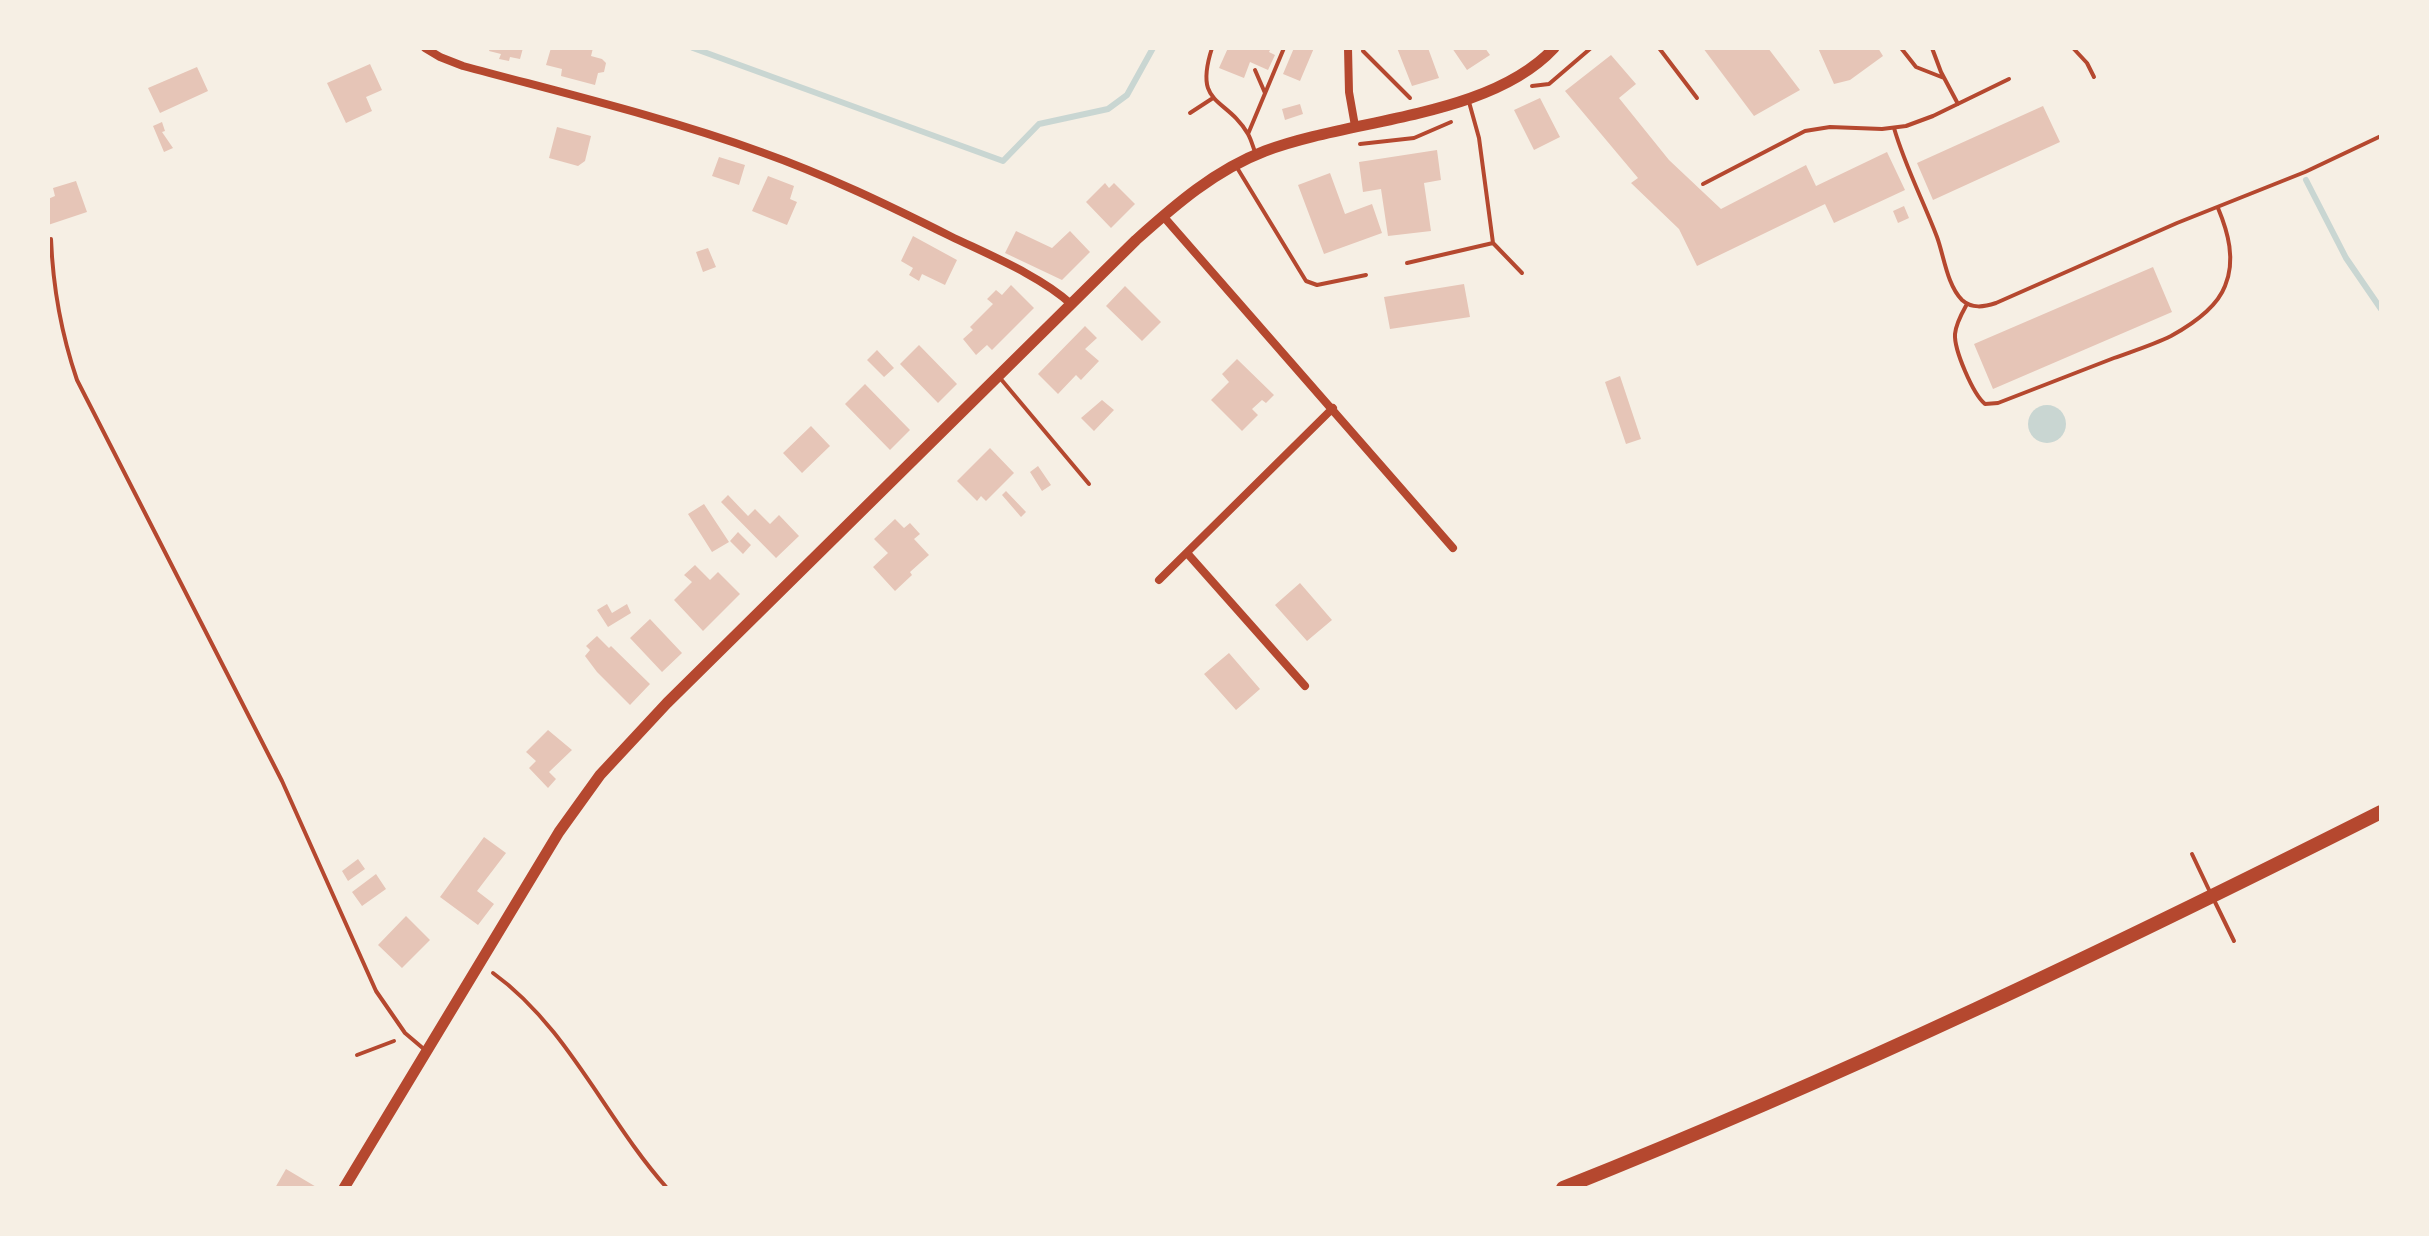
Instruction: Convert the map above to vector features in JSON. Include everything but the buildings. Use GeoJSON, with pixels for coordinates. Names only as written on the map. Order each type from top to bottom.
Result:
{"type":"FeatureCollection","features":[{"type":"Feature","properties":{"kind":"main road"},"geometry":{"type":"LineString","coordinates":[[1563,1188],[1889,1050],[2212,897],[2381,812]]}},
{"type":"Feature","properties":{"kind":"street"},"geometry":{"type":"LineString","coordinates":[[425,48],[463,66],[720,137],[806,169],[992,256],[1053,290],[1071,304]]}},
{"type":"Feature","properties":{"kind":"street"},"geometry":{"type":"LineString","coordinates":[[1348,48],[1349,92],[1355,126]]}},
{"type":"Feature","properties":{"kind":"street"},"geometry":{"type":"LineString","coordinates":[[344,1188],[559,832],[600,775],[998,376],[1163,216],[1202,184],[1255,154],[1299,140],[1468,99],[1521,76],[1554,48]]}},
{"type":"Feature","properties":{"kind":"street"},"geometry":{"type":"LineString","coordinates":[[1163,216],[1453,548]]}},
{"type":"Feature","properties":{"kind":"street"},"geometry":{"type":"LineString","coordinates":[[1159,580],[1333,408]]}},
{"type":"Feature","properties":{"kind":"street"},"geometry":{"type":"LineString","coordinates":[[1187,553],[1305,686]]}},
{"type":"Feature","properties":{"kind":"lane"},"geometry":{"type":"LineString","coordinates":[[1212,48],[1206,76],[1209,91],[1248,134],[1255,154]]}},
{"type":"Feature","properties":{"kind":"lane"},"geometry":{"type":"LineString","coordinates":[[1248,134],[1284,48]]}},
{"type":"Feature","properties":{"kind":"lane"},"geometry":{"type":"LineString","coordinates":[[1659,48],[1697,98]]}},
{"type":"Feature","properties":{"kind":"lane"},"geometry":{"type":"LineString","coordinates":[[1901,48],[1916,67],[1944,78]]}},
{"type":"Feature","properties":{"kind":"lane"},"geometry":{"type":"LineString","coordinates":[[1932,48],[1958,104]]}},
{"type":"Feature","properties":{"kind":"lane"},"geometry":{"type":"LineString","coordinates":[[1255,70],[1266,93]]}},
{"type":"Feature","properties":{"kind":"lane"},"geometry":{"type":"LineString","coordinates":[[1703,184],[1805,131],[1830,127],[1894,128],[1917,122],[2009,79]]}},
{"type":"Feature","properties":{"kind":"lane"},"geometry":{"type":"LineString","coordinates":[[1190,113],[1213,98]]}},
{"type":"Feature","properties":{"kind":"lane"},"geometry":{"type":"LineString","coordinates":[[1468,99],[1479,138],[1493,243],[1522,273]]}},
{"type":"Feature","properties":{"kind":"lane"},"geometry":{"type":"LineString","coordinates":[[1894,128],[1901,154],[1929,216],[1955,290],[1967,304],[1979,307],[1996,303],[2177,223],[2305,172],[2381,136]]}},
{"type":"Feature","properties":{"kind":"lane"},"geometry":{"type":"LineString","coordinates":[[1235,164],[1306,281],[1317,285],[1366,275]]}},
{"type":"Feature","properties":{"kind":"lane"},"geometry":{"type":"LineString","coordinates":[[1967,304],[1955,330],[1956,345],[1977,396],[1985,404],[1998,403],[2163,340],[2216,303],[2228,277],[2230,250],[2218,208]]}},
{"type":"Feature","properties":{"kind":"lane"},"geometry":{"type":"LineString","coordinates":[[51,239],[56,306],[64,343],[77,380],[282,781],[376,991],[395,1021],[426,1051]]}},
{"type":"Feature","properties":{"kind":"lane"},"geometry":{"type":"LineString","coordinates":[[1407,263],[1493,243]]}},
{"type":"Feature","properties":{"kind":"lane"},"geometry":{"type":"LineString","coordinates":[[998,376],[1089,484]]}},
{"type":"Feature","properties":{"kind":"lane"},"geometry":{"type":"LineString","coordinates":[[2192,854],[2234,941]]}},
{"type":"Feature","properties":{"kind":"path"},"geometry":{"type":"LineString","coordinates":[[2073,48],[2087,63],[2094,77]]}},
{"type":"Feature","properties":{"kind":"path"},"geometry":{"type":"LineString","coordinates":[[479,963],[515,991],[555,1036],[667,1188]]}},
{"type":"Feature","properties":{"kind":"path"},"geometry":{"type":"LineString","coordinates":[[357,1055],[408,1036]]}},
{"type":"Feature","properties":{"kind":"shaded area"},"geometry":{"type":"Polygon","coordinates":[[[2047,405],[2060,411],[2066,424],[2060,437],[2047,443],[2034,437],[2028,424],[2034,411],[2047,405]]]}},
{"type":"Feature","properties":{"kind":"waterway"},"geometry":{"type":"LineString","coordinates":[[693,48],[1003,161],[1039,124],[1108,109],[1127,95],[1153,48]]}},
{"type":"Feature","properties":{"kind":"waterway"},"geometry":{"type":"LineString","coordinates":[[2306,180],[2346,258],[2381,309]]}}]}
